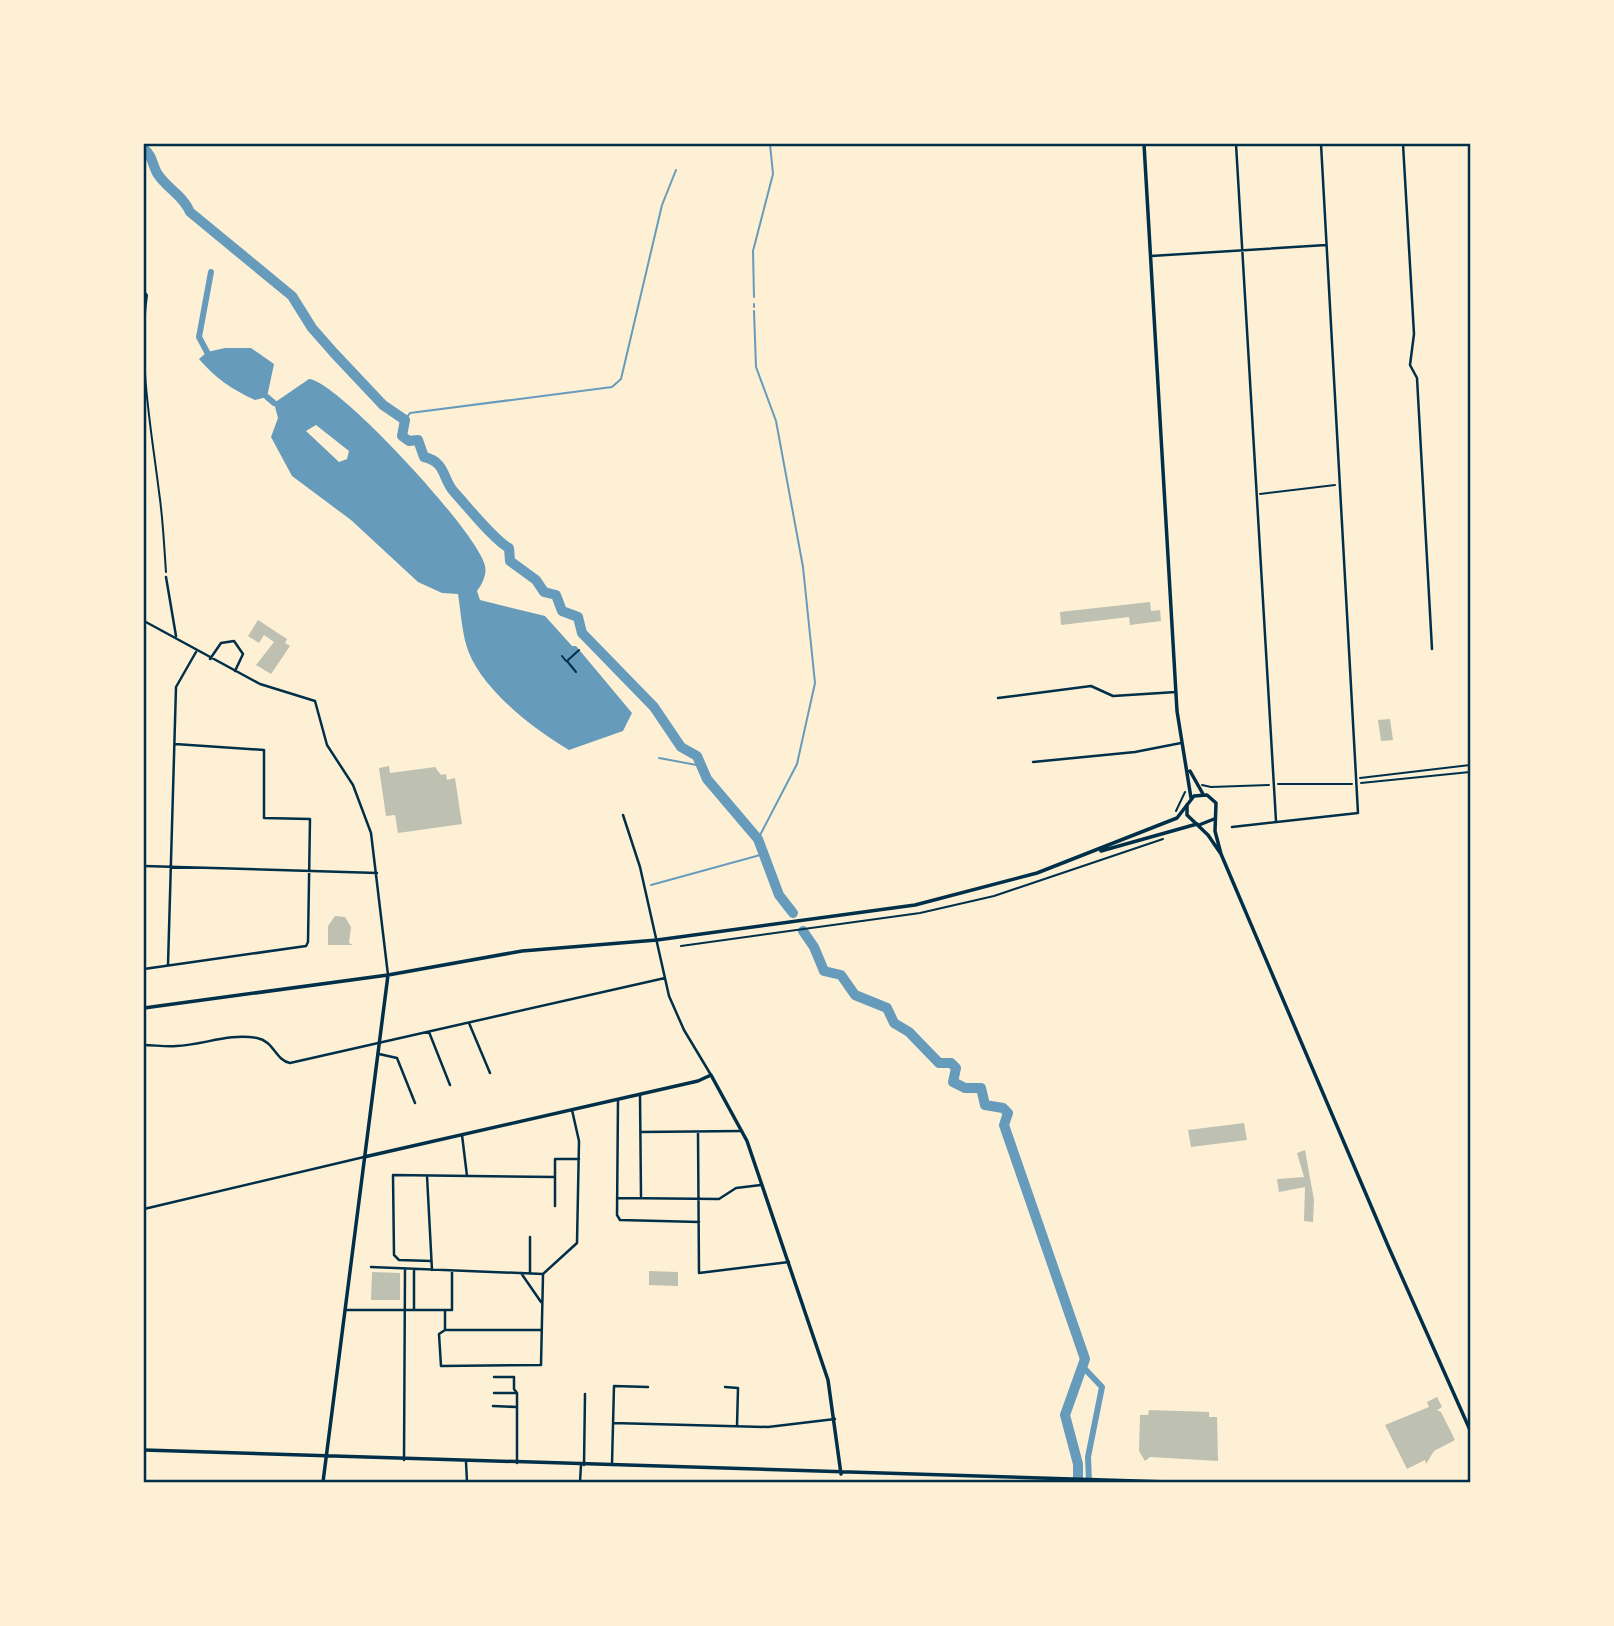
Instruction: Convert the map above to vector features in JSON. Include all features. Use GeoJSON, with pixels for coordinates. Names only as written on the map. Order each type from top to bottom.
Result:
{"type":"FeatureCollection","features":[{"type":"Feature","properties":{"kind":"street"},"geometry":{"type":"LineString","coordinates":[[1089,855],[1178,817],[1191,798],[1181,743],[1176,692],[1144,144]]}},
{"type":"Feature","properties":{"kind":"street"},"geometry":{"type":"LineString","coordinates":[[1236,144],[1276,822]]}},
{"type":"Feature","properties":{"kind":"street"},"geometry":{"type":"LineString","coordinates":[[1231,827],[1358,813],[1321,144]]}},
{"type":"Feature","properties":{"kind":"street"},"geometry":{"type":"LineString","coordinates":[[1403,144],[1413,334],[1410,365],[1418,378],[1432,649]]}},
{"type":"Feature","properties":{"kind":"street"},"geometry":{"type":"LineString","coordinates":[[1151,256],[1327,245]]}},
{"type":"Feature","properties":{"kind":"street"},"geometry":{"type":"LineString","coordinates":[[166,577],[176,636]]}},
{"type":"Feature","properties":{"kind":"street"},"geometry":{"type":"LineString","coordinates":[[144,621],[260,684],[315,701],[327,745],[362,804],[371,833],[388,975],[323,1482]]}},
{"type":"Feature","properties":{"kind":"street"},"geometry":{"type":"LineString","coordinates":[[210,659],[221,643],[234,641],[243,654],[235,671]]}},
{"type":"Feature","properties":{"kind":"street"},"geometry":{"type":"LineString","coordinates":[[168,965],[176,687],[196,651]]}},
{"type":"Feature","properties":{"kind":"street"},"geometry":{"type":"LineString","coordinates":[[998,698],[1091,687],[1112,696],[1176,692]]}},
{"type":"Feature","properties":{"kind":"street"},"geometry":{"type":"LineString","coordinates":[[1033,762],[1135,752],[1181,743]]}},
{"type":"Feature","properties":{"kind":"street"},"geometry":{"type":"LineString","coordinates":[[144,969],[306,946],[310,819],[264,818],[264,750],[175,744]]}},
{"type":"Feature","properties":{"kind":"street"},"geometry":{"type":"LineString","coordinates":[[1187,766],[1203,794],[1216,803],[1215,818],[1221,854],[1471,1430]]}},
{"type":"Feature","properties":{"kind":"street"},"geometry":{"type":"LineString","coordinates":[[1191,798],[1203,794]]}},
{"type":"Feature","properties":{"kind":"street"},"geometry":{"type":"LineString","coordinates":[[1187,805],[1189,819],[1197,824],[1221,854]]}},
{"type":"Feature","properties":{"kind":"street"},"geometry":{"type":"LineString","coordinates":[[623,815],[640,867],[675,1013],[742,1131],[763,1185],[828,1380],[841,1482]]}},
{"type":"Feature","properties":{"kind":"street"},"geometry":{"type":"LineString","coordinates":[[144,1009],[388,975],[522,951],[657,940],[915,905],[998,885],[1089,855],[1197,824],[1207,824],[1215,818]]}},
{"type":"Feature","properties":{"kind":"street"},"geometry":{"type":"LineString","coordinates":[[144,866],[377,873]]}},
{"type":"Feature","properties":{"kind":"street"},"geometry":{"type":"LineString","coordinates":[[144,1045],[177,1046],[211,1038],[251,1037],[270,1043],[282,1060],[290,1063],[379,1045],[665,978]]}},
{"type":"Feature","properties":{"kind":"street"},"geometry":{"type":"LineString","coordinates":[[469,1023],[490,1073]]}},
{"type":"Feature","properties":{"kind":"street"},"geometry":{"type":"LineString","coordinates":[[429,1032],[450,1085]]}},
{"type":"Feature","properties":{"kind":"street"},"geometry":{"type":"LineString","coordinates":[[378,1054],[397,1058],[415,1103]]}},
{"type":"Feature","properties":{"kind":"street"},"geometry":{"type":"LineString","coordinates":[[144,1209],[698,1082],[711,1074]]}},
{"type":"Feature","properties":{"kind":"street"},"geometry":{"type":"LineString","coordinates":[[640,1094],[641,1198]]}},
{"type":"Feature","properties":{"kind":"street"},"geometry":{"type":"LineString","coordinates":[[618,1100],[617,1215],[620,1220],[699,1222]]}},
{"type":"Feature","properties":{"kind":"street"},"geometry":{"type":"LineString","coordinates":[[541,1330],[445,1330],[439,1334],[441,1366],[541,1365],[543,1274],[577,1243],[578,1130],[572,1110]]}},
{"type":"Feature","properties":{"kind":"street"},"geometry":{"type":"LineString","coordinates":[[641,1132],[742,1131]]}},
{"type":"Feature","properties":{"kind":"street"},"geometry":{"type":"LineString","coordinates":[[698,1133],[699,1273],[789,1262]]}},
{"type":"Feature","properties":{"kind":"street"},"geometry":{"type":"LineString","coordinates":[[462,1135],[467,1176]]}},
{"type":"Feature","properties":{"kind":"street"},"geometry":{"type":"LineString","coordinates":[[555,1206],[555,1159],[579,1159]]}},
{"type":"Feature","properties":{"kind":"street"},"geometry":{"type":"LineString","coordinates":[[431,1261],[399,1261],[394,1255],[393,1175],[555,1177]]}},
{"type":"Feature","properties":{"kind":"street"},"geometry":{"type":"LineString","coordinates":[[427,1176],[432,1270]]}},
{"type":"Feature","properties":{"kind":"street"},"geometry":{"type":"LineString","coordinates":[[617,1198],[719,1199],[736,1188],[763,1185]]}},
{"type":"Feature","properties":{"kind":"street"},"geometry":{"type":"LineString","coordinates":[[530,1237],[530,1272]]}},
{"type":"Feature","properties":{"kind":"street"},"geometry":{"type":"LineString","coordinates":[[371,1267],[543,1274]]}},
{"type":"Feature","properties":{"kind":"street"},"geometry":{"type":"LineString","coordinates":[[404,1460],[405,1270]]}},
{"type":"Feature","properties":{"kind":"street"},"geometry":{"type":"LineString","coordinates":[[414,1270],[414,1309]]}},
{"type":"Feature","properties":{"kind":"street"},"geometry":{"type":"LineString","coordinates":[[345,1310],[452,1310],[452,1271]]}},
{"type":"Feature","properties":{"kind":"street"},"geometry":{"type":"LineString","coordinates":[[514,1272],[527,1278],[536,1291],[542,1313]]}},
{"type":"Feature","properties":{"kind":"street"},"geometry":{"type":"LineString","coordinates":[[445,1310],[445,1330]]}},
{"type":"Feature","properties":{"kind":"street"},"geometry":{"type":"LineString","coordinates":[[494,1377],[514,1377],[514,1389],[517,1393],[517,1463]]}},
{"type":"Feature","properties":{"kind":"street"},"geometry":{"type":"LineString","coordinates":[[612,1466],[614,1387],[648,1387]]}},
{"type":"Feature","properties":{"kind":"street"},"geometry":{"type":"LineString","coordinates":[[725,1387],[738,1388],[737,1426]]}},
{"type":"Feature","properties":{"kind":"street"},"geometry":{"type":"LineString","coordinates":[[494,1393],[517,1393]]}},
{"type":"Feature","properties":{"kind":"street"},"geometry":{"type":"LineString","coordinates":[[580,1482],[585,1394]]}},
{"type":"Feature","properties":{"kind":"street"},"geometry":{"type":"LineString","coordinates":[[493,1406],[517,1407]]}},
{"type":"Feature","properties":{"kind":"street"},"geometry":{"type":"LineString","coordinates":[[613,1423],[768,1427],[835,1419]]}},
{"type":"Feature","properties":{"kind":"street"},"geometry":{"type":"LineString","coordinates":[[144,1450],[841,1474],[1170,1482]]}},
{"type":"Feature","properties":{"kind":"street"},"geometry":{"type":"LineString","coordinates":[[466,1462],[467,1482]]}},
{"type":"Feature","properties":{"kind":"path"},"geometry":{"type":"LineString","coordinates":[[144,291],[147,295],[144,317],[149,424],[160,496],[166,577]]}},
{"type":"Feature","properties":{"kind":"path"},"geometry":{"type":"LineString","coordinates":[[1257,494],[1339,484]]}},
{"type":"Feature","properties":{"kind":"path"},"geometry":{"type":"LineString","coordinates":[[567,662],[579,650]]}},
{"type":"Feature","properties":{"kind":"path"},"geometry":{"type":"LineString","coordinates":[[562,656],[576,672]]}},
{"type":"Feature","properties":{"kind":"path"},"geometry":{"type":"LineString","coordinates":[[1356,779],[1471,765]]}},
{"type":"Feature","properties":{"kind":"path"},"geometry":{"type":"LineString","coordinates":[[1359,783],[1471,772]]}},
{"type":"Feature","properties":{"kind":"path"},"geometry":{"type":"LineString","coordinates":[[1204,784],[1212,788],[1270,785]]}},
{"type":"Feature","properties":{"kind":"path"},"geometry":{"type":"LineString","coordinates":[[1277,784],[1352,784]]}},
{"type":"Feature","properties":{"kind":"path"},"geometry":{"type":"LineString","coordinates":[[1177,813],[1186,790]]}},
{"type":"Feature","properties":{"kind":"path"},"geometry":{"type":"LineString","coordinates":[[834,1482],[841,1482]]}},
{"type":"Feature","properties":{"kind":"water"},"geometry":{"type":"Polygon","coordinates":[[[225,348],[251,348],[274,364],[267,397],[255,400],[239,392],[218,378],[199,359],[207,352],[225,348]]]}},
{"type":"Feature","properties":{"kind":"water"},"geometry":{"type":"Polygon","coordinates":[[[309,379],[325,386],[376,431],[435,494],[477,549],[485,566],[484,579],[477,591],[480,600],[545,616],[572,646],[576,646],[632,713],[623,731],[569,750],[512,709],[487,682],[469,653],[458,594],[442,593],[418,582],[351,520],[292,476],[271,437],[278,418],[274,403],[309,379]],[[316,425],[306,431],[339,462],[347,459],[349,451],[316,425]]]}},
{"type":"Feature","properties":{"kind":"building"},"geometry":{"type":"Polygon","coordinates":[[[1150,602],[1151,611],[1160,610],[1161,621],[1130,625],[1129,617],[1061,625],[1060,612],[1150,602]]]}},
{"type":"Feature","properties":{"kind":"building"},"geometry":{"type":"Polygon","coordinates":[[[258,620],[287,639],[285,643],[290,646],[271,674],[256,665],[274,642],[264,635],[259,643],[248,636],[258,620]]]}},
{"type":"Feature","properties":{"kind":"building"},"geometry":{"type":"Polygon","coordinates":[[[1390,719],[1393,740],[1381,741],[1378,720],[1390,719]]]}},
{"type":"Feature","properties":{"kind":"building"},"geometry":{"type":"Polygon","coordinates":[[[389,766],[390,773],[435,767],[441,775],[446,774],[447,780],[455,778],[462,824],[398,833],[395,815],[386,816],[379,768],[389,766]]]}},
{"type":"Feature","properties":{"kind":"building"},"geometry":{"type":"Polygon","coordinates":[[[335,916],[345,917],[351,927],[349,943],[353,945],[328,945],[328,926],[335,916]]]}},
{"type":"Feature","properties":{"kind":"building"},"geometry":{"type":"Polygon","coordinates":[[[1244,1123],[1247,1140],[1191,1147],[1188,1130],[1244,1123]]]}},
{"type":"Feature","properties":{"kind":"building"},"geometry":{"type":"Polygon","coordinates":[[[1305,1150],[1314,1200],[1313,1222],[1304,1221],[1305,1187],[1279,1192],[1277,1179],[1304,1177],[1297,1153],[1305,1150]]]}},
{"type":"Feature","properties":{"kind":"building"},"geometry":{"type":"Polygon","coordinates":[[[649,1271],[678,1272],[678,1286],[649,1285],[649,1271]]]}},
{"type":"Feature","properties":{"kind":"building"},"geometry":{"type":"Polygon","coordinates":[[[372,1272],[400,1273],[400,1300],[371,1300],[372,1272]]]}},
{"type":"Feature","properties":{"kind":"building"},"geometry":{"type":"Polygon","coordinates":[[[1437,1397],[1442,1407],[1437,1410],[1441,1412],[1455,1440],[1434,1451],[1426,1464],[1425,1460],[1407,1469],[1385,1425],[1429,1407],[1427,1402],[1437,1397]]]}},
{"type":"Feature","properties":{"kind":"building"},"geometry":{"type":"Polygon","coordinates":[[[1149,1410],[1209,1412],[1209,1417],[1217,1417],[1218,1461],[1150,1457],[1145,1461],[1139,1451],[1140,1415],[1148,1415],[1149,1410]]]}},
{"type":"Feature","properties":{"kind":"waterway"},"geometry":{"type":"LineString","coordinates":[[754,297],[753,251],[773,174],[770,144]]}},
{"type":"Feature","properties":{"kind":"waterway"},"geometry":{"type":"LineString","coordinates":[[144,149],[161,179],[190,212],[292,296],[312,328],[334,353],[383,405],[405,420],[402,436],[409,441],[418,440],[424,457],[437,463],[455,493],[489,531],[509,548],[510,561],[536,580],[544,592],[556,595],[562,611],[578,617],[582,633],[654,707],[681,747],[697,756],[707,779],[758,839],[779,895],[793,913]]}},
{"type":"Feature","properties":{"kind":"waterway"},"geometry":{"type":"LineString","coordinates":[[405,420],[410,413],[612,387],[621,379],[662,205],[676,170]]}},
{"type":"Feature","properties":{"kind":"waterway"},"geometry":{"type":"LineString","coordinates":[[207,352],[199,337],[211,272]]}},
{"type":"Feature","properties":{"kind":"waterway"},"geometry":{"type":"LineString","coordinates":[[754,311],[756,367],[776,421],[803,567],[815,683],[797,764],[758,839]]}},
{"type":"Feature","properties":{"kind":"waterway"},"geometry":{"type":"LineString","coordinates":[[267,397],[274,403]]}},
{"type":"Feature","properties":{"kind":"waterway"},"geometry":{"type":"LineString","coordinates":[[659,758],[702,766]]}},
{"type":"Feature","properties":{"kind":"waterway"},"geometry":{"type":"LineString","coordinates":[[651,885],[764,854]]}},
{"type":"Feature","properties":{"kind":"waterway"},"geometry":{"type":"LineString","coordinates":[[803,931],[814,947],[824,971],[841,975],[855,995],[887,1008],[894,1023],[909,1032],[939,1063],[951,1063],[956,1068],[953,1082],[965,1088],[981,1088],[985,1105],[1003,1108],[1008,1113],[1004,1125],[1085,1359],[1065,1415],[1078,1464],[1078,1482]]}},
{"type":"Feature","properties":{"kind":"waterway"},"geometry":{"type":"LineString","coordinates":[[1084,1368],[1102,1387],[1088,1457],[1089,1482]]}}]}
